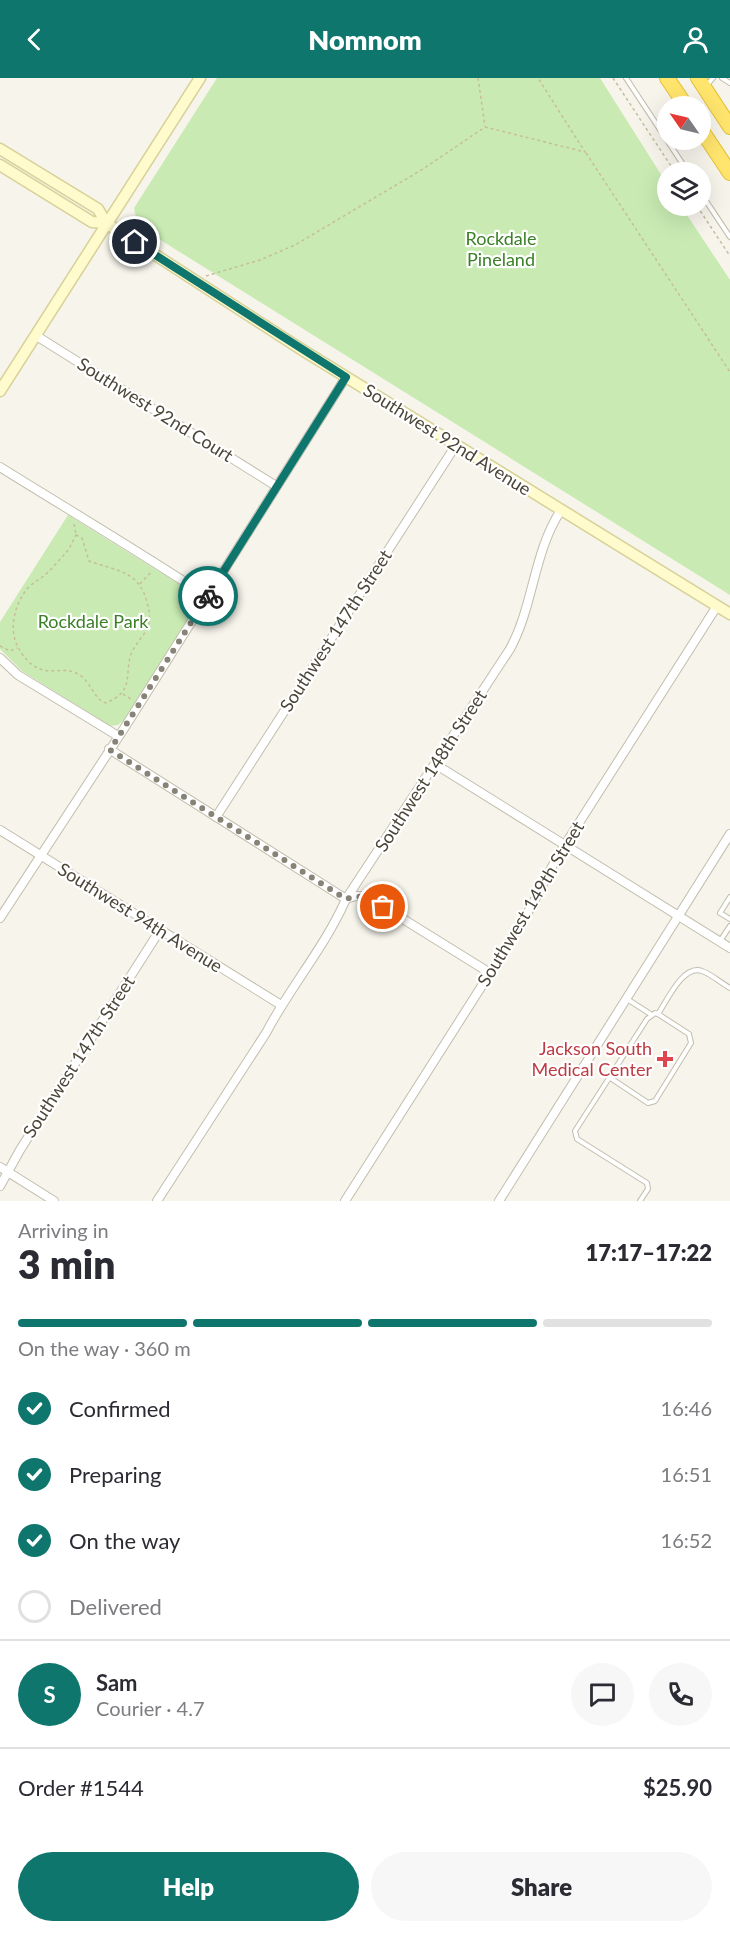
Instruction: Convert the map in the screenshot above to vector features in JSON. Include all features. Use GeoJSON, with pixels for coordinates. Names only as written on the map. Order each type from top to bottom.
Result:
{"type":"FeatureCollection","features":[{"type":"Feature","properties":{"kind":"highway"},"geometry":{"type":"LineString","coordinates":[[667,78],[679,96]]}},
{"type":"Feature","properties":{"kind":"highway"},"geometry":{"type":"LineString","coordinates":[[705,81],[730,127]]}},
{"type":"Feature","properties":{"kind":"highway"},"geometry":{"type":"LineString","coordinates":[[711,144],[730,173]]}},
{"type":"Feature","properties":{"kind":"street"},"geometry":{"type":"LineString","coordinates":[[0,391],[200,78]]}},
{"type":"Feature","properties":{"kind":"street","name":"Southwest 92nd Avenue"},"geometry":{"type":"LineString","coordinates":[[0,149],[98,209],[106,223],[193,280],[730,614]]}},
{"type":"Feature","properties":{"kind":"street","name":"Southwest 92nd Avenue"},"geometry":{"type":"LineString","coordinates":[[0,165],[92,222],[106,223]]}},
{"type":"Feature","properties":{"kind":"street","name":"Southwest 92nd Court"},"geometry":{"type":"LineString","coordinates":[[35,335],[276,486]]}},
{"type":"Feature","properties":{"kind":"street"},"geometry":{"type":"LineString","coordinates":[[0,918],[208,597],[346,377]]}},
{"type":"Feature","properties":{"kind":"street","name":"Southwest 147th Street"},"geometry":{"type":"LineString","coordinates":[[216,818],[456,445]]}},
{"type":"Feature","properties":{"kind":"street"},"geometry":{"type":"LineString","coordinates":[[0,467],[148,557],[208,597]]}},
{"type":"Feature","properties":{"kind":"street","name":"Southwest 148th Street"},"geometry":{"type":"LineString","coordinates":[[156,1201],[266,1033],[281,1005],[338,918],[346,899],[515,640],[524,618],[542,550],[553,522],[561,510]]}},
{"type":"Feature","properties":{"kind":"street","name":"Southwest 149th Street"},"geometry":{"type":"LineString","coordinates":[[345,1201],[531,907],[565,845],[717,606]]}},
{"type":"Feature","properties":{"kind":"street"},"geometry":{"type":"LineString","coordinates":[[0,658],[18,675],[118,736]]}},
{"type":"Feature","properties":{"kind":"street"},"geometry":{"type":"LineString","coordinates":[[110,750],[346,899],[366,896],[490,973]]}},
{"type":"Feature","properties":{"kind":"street"},"geometry":{"type":"LineString","coordinates":[[435,764],[730,948]]}},
{"type":"Feature","properties":{"kind":"street","name":"Southwest 94th Avenue"},"geometry":{"type":"LineString","coordinates":[[0,830],[281,1005]]}},
{"type":"Feature","properties":{"kind":"street"},"geometry":{"type":"LineString","coordinates":[[499,1201],[730,834]]}},
{"type":"Feature","properties":{"kind":"street","name":"Southwest 147th Street"},"geometry":{"type":"LineString","coordinates":[[0,1186],[20,1150],[160,930]]}},
{"type":"Feature","properties":{"kind":"street"},"geometry":{"type":"LineString","coordinates":[[0,1167],[54,1201]]}},
{"type":"Feature","properties":{"kind":"lane"},"geometry":{"type":"LineString","coordinates":[[626,78],[681,162]]}},
{"type":"Feature","properties":{"kind":"lane"},"geometry":{"type":"LineString","coordinates":[[722,78],[730,83]]}},
{"type":"Feature","properties":{"kind":"lane"},"geometry":{"type":"LineString","coordinates":[[711,208],[730,237]]}},
{"type":"Feature","properties":{"kind":"lane"},"geometry":{"type":"LineString","coordinates":[[730,897],[720,913],[730,919]]}},
{"type":"Feature","properties":{"kind":"lane"},"geometry":{"type":"LineString","coordinates":[[720,942],[730,926]]}},
{"type":"Feature","properties":{"kind":"lane"},"geometry":{"type":"LineString","coordinates":[[658,1014],[685,973],[694,969],[702,971],[730,988]]}},
{"type":"Feature","properties":{"kind":"lane"},"geometry":{"type":"LineString","coordinates":[[609,1077],[648,1103],[655,1101],[692,1043],[688,1034],[658,1014],[651,1015],[626,999]]}},
{"type":"Feature","properties":{"kind":"lane"},"geometry":{"type":"LineString","coordinates":[[640,1201],[648,1189],[647,1183],[577,1139],[575,1131],[651,1015]]}},
{"type":"Feature","properties":{"kind":"path"},"geometry":{"type":"LineString","coordinates":[[478,78],[485,126]]}},
{"type":"Feature","properties":{"kind":"path"},"geometry":{"type":"LineString","coordinates":[[538,78],[730,372]]}},
{"type":"Feature","properties":{"kind":"path"},"geometry":{"type":"LineString","coordinates":[[614,78],[669,162]]}},
{"type":"Feature","properties":{"kind":"path"},"geometry":{"type":"LineString","coordinates":[[193,280],[260,260],[295,245],[423,169],[485,126],[585,152]]}},
{"type":"Feature","properties":{"kind":"path"},"geometry":{"type":"LineString","coordinates":[[704,216],[730,256]]}},
{"type":"Feature","properties":{"kind":"path"},"geometry":{"type":"LineString","coordinates":[[74,519],[76,535],[68,551],[46,574],[28,587],[17,605],[13,627],[14,640],[31,664],[39,669],[74,672],[86,680],[102,702],[112,700],[122,693],[129,677],[130,657],[149,623],[149,612],[146,596],[132,576],[89,561],[81,538],[76,535]]}},
{"type":"Feature","properties":{"kind":"path"},"geometry":{"type":"LineString","coordinates":[[140,585],[154,568]]}},
{"type":"Feature","properties":{"kind":"path"},"geometry":{"type":"LineString","coordinates":[[0,646],[10,651],[18,647]]}},
{"type":"Feature","properties":{"kind":"path"},"geometry":{"type":"LineString","coordinates":[[122,693],[136,702]]}},
{"type":"Feature","properties":{"kind":"green space","name":"Rockdale Pineland"},"geometry":{"type":"Polygon","coordinates":[[[217,78],[600,78],[657,168],[657,216],[688,216],[730,280],[730,595],[138,226],[134,208],[217,78]]]}},
{"type":"Feature","properties":{"kind":"green space","name":"Rockdale Park"},"geometry":{"type":"Polygon","coordinates":[[[68,515],[192,592],[195,598],[192,613],[124,720],[118,725],[110,726],[22,671],[0,649],[0,622],[68,515]]]}},
{"type":"Feature","properties":{"kind":"way so far"},"geometry":{"type":"LineString","coordinates":[[208,596],[110,750],[346,899],[366,896],[383,907]]}},
{"type":"Feature","properties":{"kind":"place","name":"Jackson South Medical Center"},"geometry":{"type":"Point","coordinates":[665,1059]}},
{"type":"Feature","properties":{"kind":"route"},"geometry":{"type":"LineString","coordinates":[[135,242],[346,377],[208,596]]}}]}
